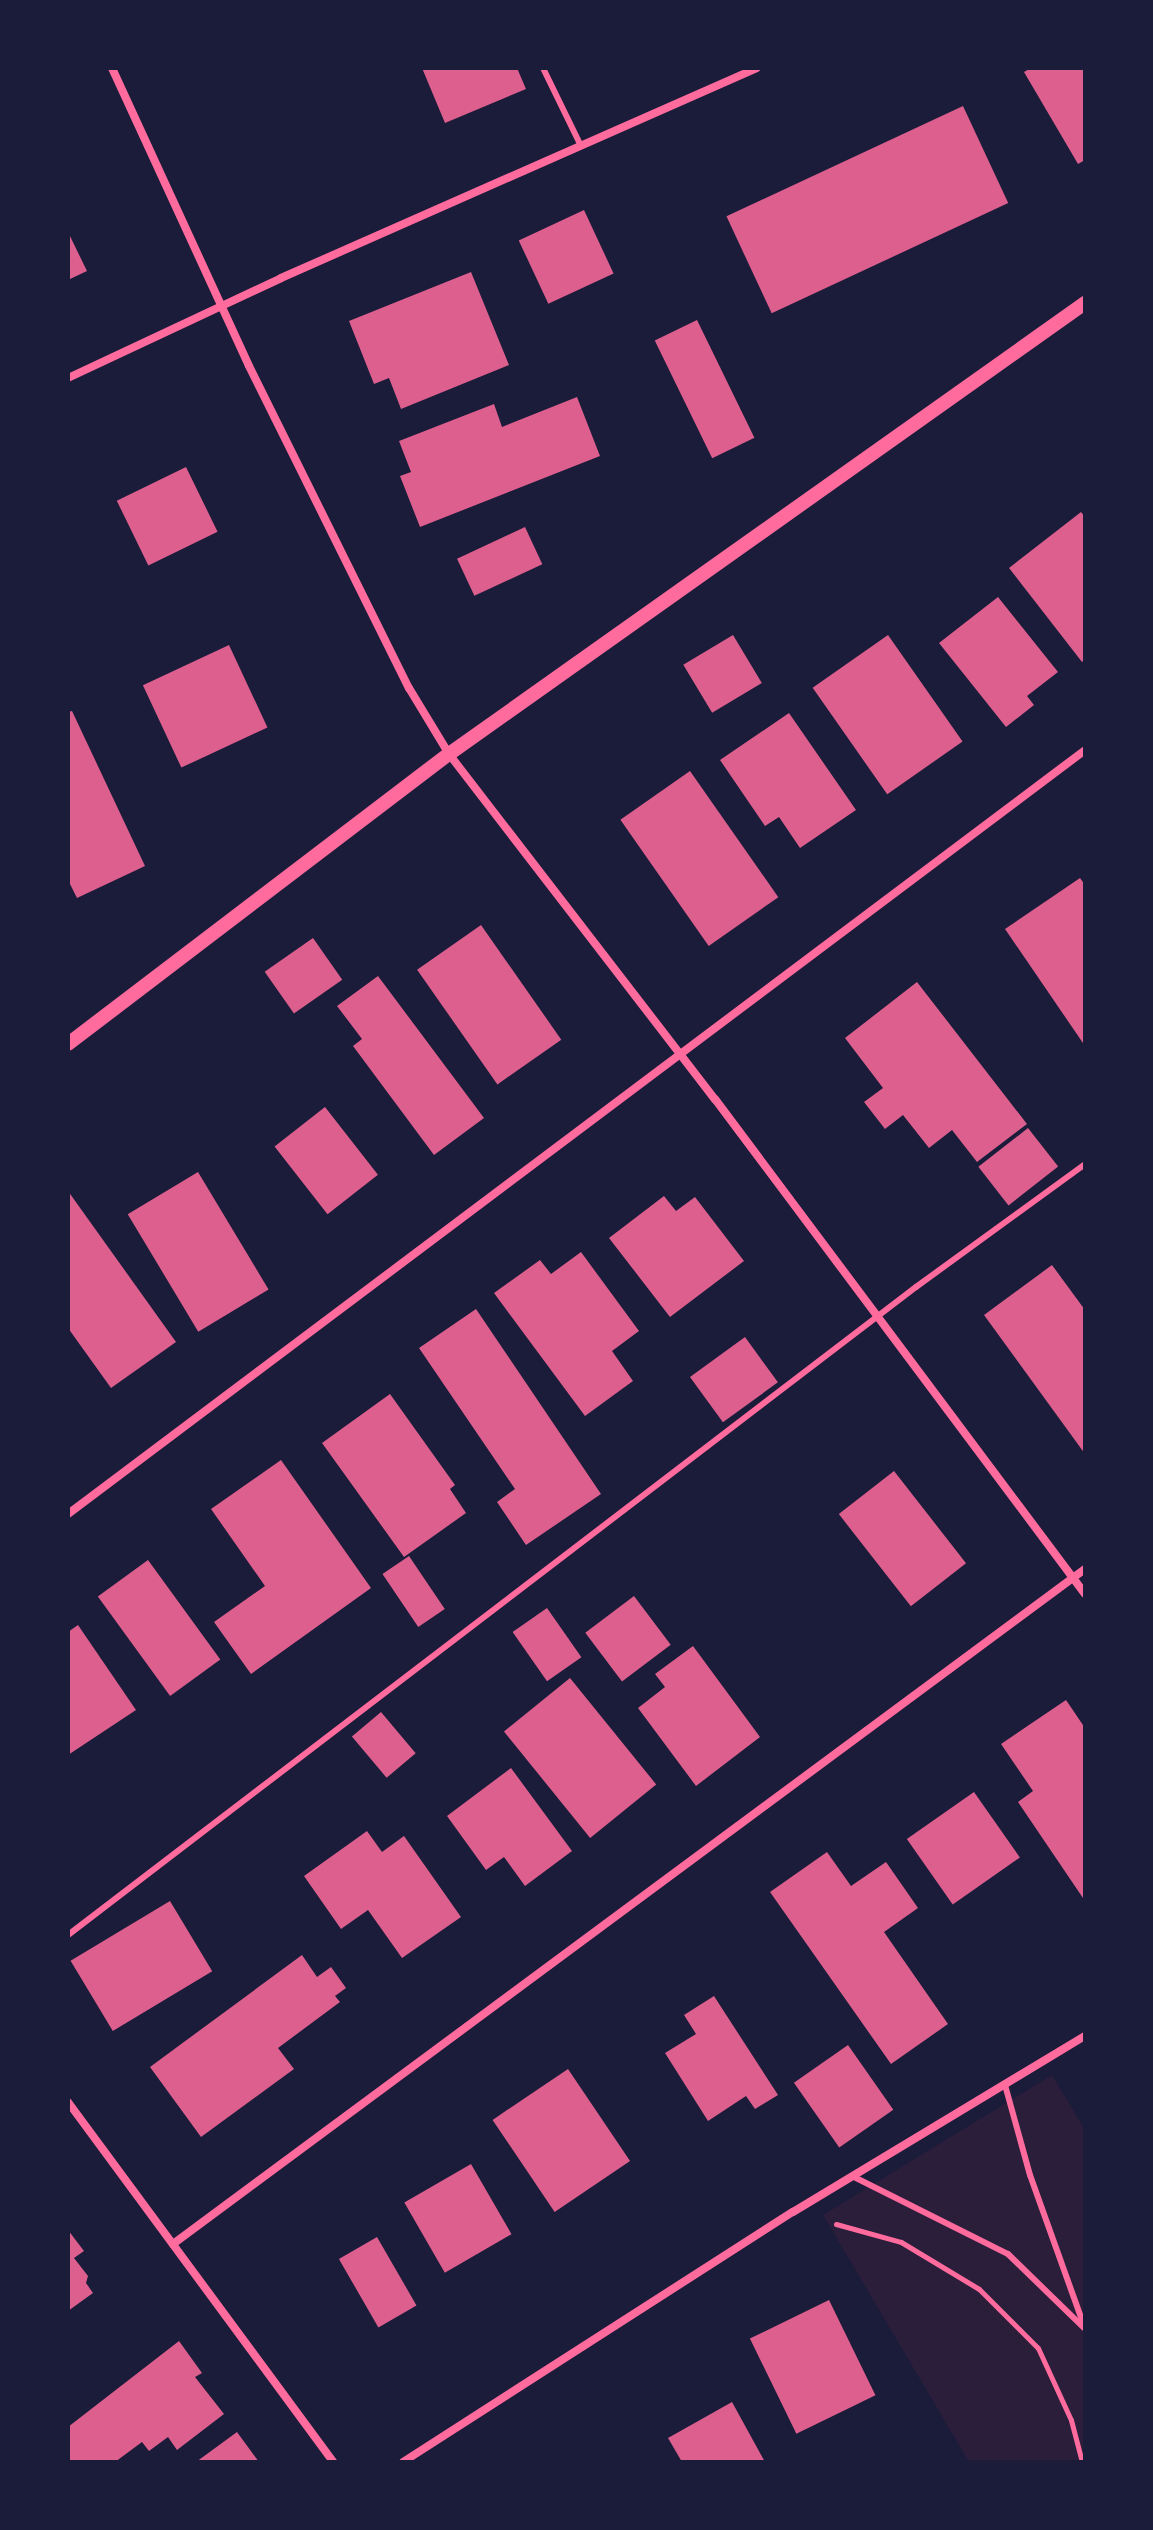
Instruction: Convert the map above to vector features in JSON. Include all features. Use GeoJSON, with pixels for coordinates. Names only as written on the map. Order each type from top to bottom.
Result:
{"type":"FeatureCollection","features":[{"type":"Feature","properties":{"kind":"street"},"geometry":{"type":"LineString","coordinates":[[112,68],[220,306],[409,688],[449,754],[679,1053],[1085,1594]]}},
{"type":"Feature","properties":{"kind":"street"},"geometry":{"type":"LineString","coordinates":[[68,378],[220,306],[757,68]]}},
{"type":"Feature","properties":{"kind":"street"},"geometry":{"type":"LineString","coordinates":[[69,1040],[449,754],[1085,303]]}},
{"type":"Feature","properties":{"kind":"street"},"geometry":{"type":"LineString","coordinates":[[68,1514],[1085,750]]}},
{"type":"Feature","properties":{"kind":"street"},"geometry":{"type":"LineString","coordinates":[[173,2244],[1085,1569]]}},
{"type":"Feature","properties":{"kind":"street"},"geometry":{"type":"LineString","coordinates":[[403,2462],[793,2212],[1085,2036]]}},
{"type":"Feature","properties":{"kind":"street"},"geometry":{"type":"LineString","coordinates":[[68,2102],[333,2462]]}},
{"type":"Feature","properties":{"kind":"lane"},"geometry":{"type":"LineString","coordinates":[[543,68],[581,146]]}},
{"type":"Feature","properties":{"kind":"lane"},"geometry":{"type":"LineString","coordinates":[[68,1935],[878,1317],[1085,1164]]}},
{"type":"Feature","properties":{"kind":"lane"},"geometry":{"type":"LineString","coordinates":[[1005,2085],[1030,2175],[1085,2329]]}},
{"type":"Feature","properties":{"kind":"lane"},"geometry":{"type":"LineString","coordinates":[[852,2176],[1008,2254],[1085,2329]]}},
{"type":"Feature","properties":{"kind":"path"},"geometry":{"type":"LineString","coordinates":[[793,2212],[901,2242],[979,2289],[1038,2348],[1071,2420],[1082,2462]]}},
{"type":"Feature","properties":{"kind":"shaded area"},"geometry":{"type":"Polygon","coordinates":[[[1052,2075],[1085,2130],[1085,2462],[969,2462],[823,2215],[1052,2075]]]}},
{"type":"Feature","properties":{"kind":"building"},"geometry":{"type":"Polygon","coordinates":[[[422,68],[517,68],[526,89],[445,123],[422,68]]]}},
{"type":"Feature","properties":{"kind":"building"},"geometry":{"type":"Polygon","coordinates":[[[1031,68],[1085,68],[1085,160],[1078,164],[1024,72],[1031,68]]]}},
{"type":"Feature","properties":{"kind":"building"},"geometry":{"type":"Polygon","coordinates":[[[963,106],[1008,203],[772,313],[726,216],[963,106]]]}},
{"type":"Feature","properties":{"kind":"building"},"geometry":{"type":"Polygon","coordinates":[[[584,210],[614,273],[548,304],[519,240],[584,210]]]}},
{"type":"Feature","properties":{"kind":"building"},"geometry":{"type":"Polygon","coordinates":[[[68,232],[87,271],[68,280],[68,232]]]}},
{"type":"Feature","properties":{"kind":"building"},"geometry":{"type":"Polygon","coordinates":[[[471,272],[509,365],[401,409],[389,378],[374,384],[349,321],[471,272]]]}},
{"type":"Feature","properties":{"kind":"building"},"geometry":{"type":"Polygon","coordinates":[[[697,320],[754,438],[712,458],[655,341],[697,320]]]}},
{"type":"Feature","properties":{"kind":"building"},"geometry":{"type":"Polygon","coordinates":[[[577,397],[600,456],[420,527],[400,476],[411,472],[399,441],[494,404],[502,427],[577,397]]]}},
{"type":"Feature","properties":{"kind":"building"},"geometry":{"type":"Polygon","coordinates":[[[186,467],[218,532],[148,565],[117,501],[186,467]]]}},
{"type":"Feature","properties":{"kind":"building"},"geometry":{"type":"Polygon","coordinates":[[[1081,512],[1085,517],[1085,659],[1082,662],[1009,568],[1081,512]]]}},
{"type":"Feature","properties":{"kind":"building"},"geometry":{"type":"Polygon","coordinates":[[[525,527],[542,564],[474,596],[457,559],[525,527]]]}},
{"type":"Feature","properties":{"kind":"building"},"geometry":{"type":"Polygon","coordinates":[[[998,597],[1058,672],[1027,696],[1034,705],[1006,727],[939,643],[998,597]]]}},
{"type":"Feature","properties":{"kind":"building"},"geometry":{"type":"Polygon","coordinates":[[[733,635],[762,683],[712,713],[683,665],[733,635]]]}},
{"type":"Feature","properties":{"kind":"building"},"geometry":{"type":"Polygon","coordinates":[[[888,635],[963,741],[887,794],[813,688],[888,635]]]}},
{"type":"Feature","properties":{"kind":"building"},"geometry":{"type":"Polygon","coordinates":[[[229,645],[267,727],[181,768],[143,685],[229,645]]]}},
{"type":"Feature","properties":{"kind":"building"},"geometry":{"type":"Polygon","coordinates":[[[72,711],[145,866],[77,898],[68,880],[68,712],[72,711]]]}},
{"type":"Feature","properties":{"kind":"building"},"geometry":{"type":"Polygon","coordinates":[[[789,713],[856,810],[800,848],[779,817],[765,826],[720,760],[789,713]]]}},
{"type":"Feature","properties":{"kind":"building"},"geometry":{"type":"Polygon","coordinates":[[[690,771],[778,897],[709,946],[620,820],[690,771]]]}},
{"type":"Feature","properties":{"kind":"building"},"geometry":{"type":"Polygon","coordinates":[[[1080,878],[1085,885],[1085,1046],[1005,929],[1080,878]]]}},
{"type":"Feature","properties":{"kind":"building"},"geometry":{"type":"Polygon","coordinates":[[[481,925],[561,1040],[497,1084],[417,970],[481,925]]]}},
{"type":"Feature","properties":{"kind":"building"},"geometry":{"type":"Polygon","coordinates":[[[313,938],[342,980],[294,1014],[265,972],[313,938]]]}},
{"type":"Feature","properties":{"kind":"building"},"geometry":{"type":"Polygon","coordinates":[[[378,976],[484,1118],[434,1155],[353,1046],[362,1039],[337,1006],[378,976]]]}},
{"type":"Feature","properties":{"kind":"building"},"geometry":{"type":"Polygon","coordinates":[[[917,982],[1027,1124],[977,1162],[952,1130],[929,1148],[903,1115],[885,1129],[864,1102],[883,1088],[845,1038],[917,982]]]}},
{"type":"Feature","properties":{"kind":"building"},"geometry":{"type":"Polygon","coordinates":[[[325,1107],[378,1175],[328,1214],[275,1146],[325,1107]]]}},
{"type":"Feature","properties":{"kind":"building"},"geometry":{"type":"Polygon","coordinates":[[[1028,1128],[1058,1167],[1009,1205],[978,1167],[1028,1128]]]}},
{"type":"Feature","properties":{"kind":"building"},"geometry":{"type":"Polygon","coordinates":[[[198,1172],[269,1289],[198,1332],[128,1214],[198,1172]]]}},
{"type":"Feature","properties":{"kind":"building"},"geometry":{"type":"Polygon","coordinates":[[[68,1191],[176,1342],[111,1388],[68,1328],[68,1191]]]}},
{"type":"Feature","properties":{"kind":"building"},"geometry":{"type":"Polygon","coordinates":[[[664,1196],[676,1211],[695,1197],[744,1261],[670,1317],[609,1238],[664,1196]]]}},
{"type":"Feature","properties":{"kind":"building"},"geometry":{"type":"Polygon","coordinates":[[[581,1252],[639,1331],[612,1351],[633,1381],[585,1416],[494,1293],[540,1260],[551,1274],[581,1252]]]}},
{"type":"Feature","properties":{"kind":"building"},"geometry":{"type":"Polygon","coordinates":[[[1052,1265],[1085,1310],[1085,1454],[984,1315],[1052,1265]]]}},
{"type":"Feature","properties":{"kind":"building"},"geometry":{"type":"Polygon","coordinates":[[[476,1309],[601,1494],[526,1545],[497,1502],[515,1489],[419,1348],[476,1309]]]}},
{"type":"Feature","properties":{"kind":"building"},"geometry":{"type":"Polygon","coordinates":[[[745,1337],[778,1382],[723,1422],[690,1377],[745,1337]]]}},
{"type":"Feature","properties":{"kind":"building"},"geometry":{"type":"Polygon","coordinates":[[[390,1394],[455,1485],[450,1489],[466,1513],[404,1557],[322,1443],[390,1394]]]}},
{"type":"Feature","properties":{"kind":"building"},"geometry":{"type":"Polygon","coordinates":[[[281,1460],[371,1588],[251,1674],[214,1622],[265,1586],[211,1509],[281,1460]]]}},
{"type":"Feature","properties":{"kind":"building"},"geometry":{"type":"Polygon","coordinates":[[[894,1471],[966,1563],[911,1606],[839,1514],[894,1471]]]}},
{"type":"Feature","properties":{"kind":"building"},"geometry":{"type":"Polygon","coordinates":[[[409,1556],[445,1609],[418,1627],[382,1574],[409,1556]]]}},
{"type":"Feature","properties":{"kind":"building"},"geometry":{"type":"Polygon","coordinates":[[[148,1560],[220,1660],[170,1696],[98,1596],[148,1560]]]}},
{"type":"Feature","properties":{"kind":"building"},"geometry":{"type":"Polygon","coordinates":[[[634,1596],[671,1645],[622,1681],[585,1633],[634,1596]]]}},
{"type":"Feature","properties":{"kind":"building"},"geometry":{"type":"Polygon","coordinates":[[[547,1608],[581,1657],[547,1681],[513,1632],[547,1608]]]}},
{"type":"Feature","properties":{"kind":"building"},"geometry":{"type":"Polygon","coordinates":[[[78,1625],[136,1710],[68,1755],[68,1632],[78,1625]]]}},
{"type":"Feature","properties":{"kind":"building"},"geometry":{"type":"Polygon","coordinates":[[[693,1646],[760,1737],[696,1786],[638,1708],[665,1687],[655,1674],[693,1646]]]}},
{"type":"Feature","properties":{"kind":"building"},"geometry":{"type":"Polygon","coordinates":[[[570,1678],[656,1784],[590,1838],[504,1731],[570,1678]]]}},
{"type":"Feature","properties":{"kind":"building"},"geometry":{"type":"Polygon","coordinates":[[[1066,1700],[1085,1728],[1085,1901],[1018,1802],[1033,1791],[1001,1744],[1066,1700]]]}},
{"type":"Feature","properties":{"kind":"building"},"geometry":{"type":"Polygon","coordinates":[[[381,1712],[416,1753],[387,1778],[352,1736],[381,1712]]]}},
{"type":"Feature","properties":{"kind":"building"},"geometry":{"type":"Polygon","coordinates":[[[511,1768],[572,1851],[525,1886],[504,1857],[486,1870],[447,1816],[511,1768]]]}},
{"type":"Feature","properties":{"kind":"building"},"geometry":{"type":"Polygon","coordinates":[[[974,1792],[1020,1858],[953,1905],[907,1839],[974,1792]]]}},
{"type":"Feature","properties":{"kind":"building"},"geometry":{"type":"Polygon","coordinates":[[[367,1831],[382,1852],[404,1836],[461,1917],[402,1958],[368,1910],[341,1929],[304,1876],[367,1831]]]}},
{"type":"Feature","properties":{"kind":"building"},"geometry":{"type":"Polygon","coordinates":[[[827,1852],[851,1886],[886,1862],[918,1908],[884,1932],[948,2024],[891,2064],[770,1892],[827,1852]]]}},
{"type":"Feature","properties":{"kind":"building"},"geometry":{"type":"Polygon","coordinates":[[[170,1901],[212,1971],[113,2031],[71,1961],[170,1901]]]}},
{"type":"Feature","properties":{"kind":"building"},"geometry":{"type":"Polygon","coordinates":[[[302,1955],[317,1977],[331,1967],[346,1988],[335,1996],[340,2002],[278,2048],[294,2069],[201,2137],[150,2067],[302,1955]]]}},
{"type":"Feature","properties":{"kind":"building"},"geometry":{"type":"Polygon","coordinates":[[[714,1996],[778,2095],[755,2109],[746,2096],[708,2121],[665,2053],[696,2034],[684,2015],[714,1996]]]}},
{"type":"Feature","properties":{"kind":"building"},"geometry":{"type":"Polygon","coordinates":[[[848,2045],[893,2110],[839,2148],[794,2083],[848,2045]]]}},
{"type":"Feature","properties":{"kind":"building"},"geometry":{"type":"Polygon","coordinates":[[[568,2069],[630,2161],[555,2212],[493,2120],[568,2069]]]}},
{"type":"Feature","properties":{"kind":"building"},"geometry":{"type":"Polygon","coordinates":[[[471,2164],[512,2234],[445,2273],[404,2202],[471,2164]]]}},
{"type":"Feature","properties":{"kind":"building"},"geometry":{"type":"Polygon","coordinates":[[[68,2230],[84,2251],[74,2258],[88,2276],[86,2283],[93,2293],[68,2311],[68,2230]]]}},
{"type":"Feature","properties":{"kind":"building"},"geometry":{"type":"Polygon","coordinates":[[[377,2237],[416,2305],[378,2327],[339,2259],[377,2237]]]}},
{"type":"Feature","properties":{"kind":"building"},"geometry":{"type":"Polygon","coordinates":[[[829,2300],[875,2395],[796,2434],[750,2339],[829,2300]]]}},
{"type":"Feature","properties":{"kind":"building"},"geometry":{"type":"Polygon","coordinates":[[[179,2341],[202,2373],[195,2377],[224,2414],[177,2450],[168,2437],[149,2451],[142,2442],[115,2462],[68,2462],[68,2427],[179,2341]]]}},
{"type":"Feature","properties":{"kind":"building"},"geometry":{"type":"Polygon","coordinates":[[[732,2402],[765,2462],[682,2462],[668,2438],[732,2402]]]}},
{"type":"Feature","properties":{"kind":"building"},"geometry":{"type":"Polygon","coordinates":[[[237,2432],[259,2462],[196,2462],[237,2432]]]}}]}
